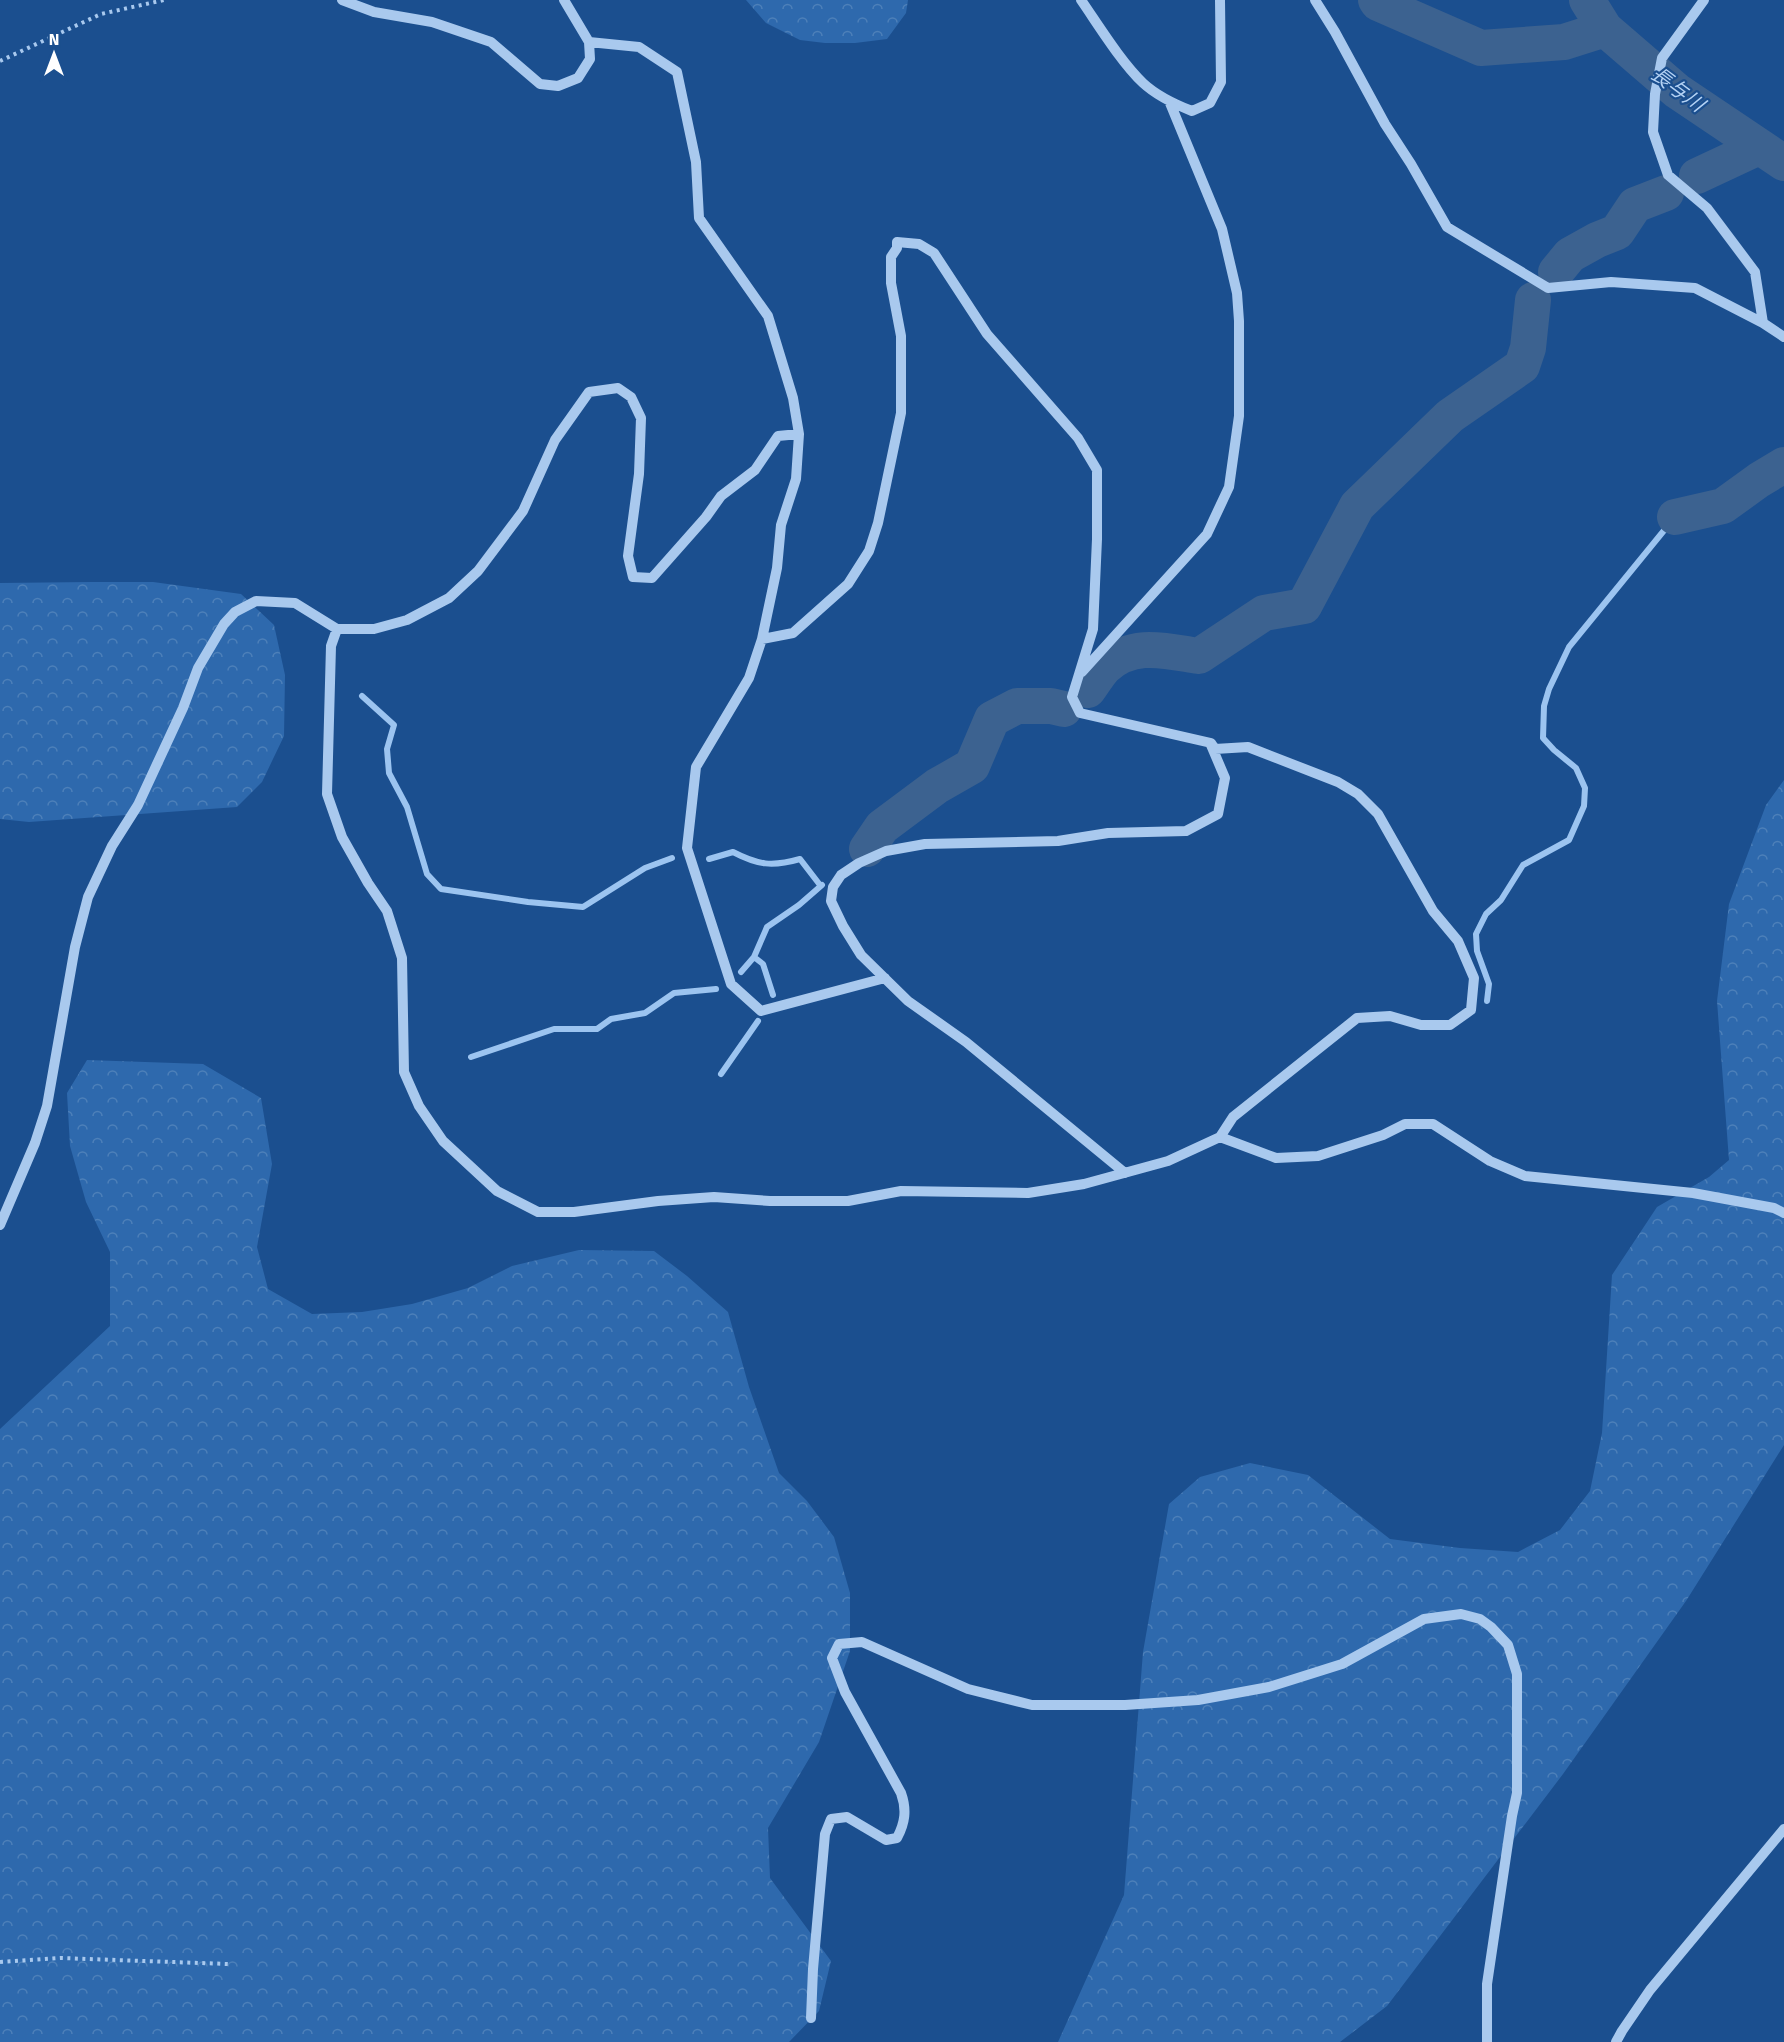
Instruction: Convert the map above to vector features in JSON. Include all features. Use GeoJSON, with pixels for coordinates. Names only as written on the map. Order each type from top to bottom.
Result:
{"type":"FeatureCollection","features":[{"type":"Feature","properties":{"kind":"street"},"geometry":{"type":"LineString","coordinates":[[342,0],[374,12],[432,22],[491,42],[540,84],[558,86],[578,78],[591,59],[588,42],[564,0]]}},
{"type":"Feature","properties":{"kind":"street"},"geometry":{"type":"LineString","coordinates":[[1081,0],[1131,70],[1144,84],[1170,102],[1192,111],[1210,102],[1221,82],[1220,0]]}},
{"type":"Feature","properties":{"kind":"street"},"geometry":{"type":"LineString","coordinates":[[1315,0],[1385,124],[1448,227],[1548,288],[1611,282],[1695,288],[1763,323],[1784,337]]}},
{"type":"Feature","properties":{"kind":"street"},"geometry":{"type":"LineString","coordinates":[[1704,0],[1662,58],[1655,94],[1653,132],[1668,176],[1707,208],[1755,272],[1763,323]]}},
{"type":"Feature","properties":{"kind":"street"},"geometry":{"type":"LineString","coordinates":[[588,42],[639,47],[677,72],[696,162],[699,218],[768,316],[793,398],[799,434],[796,479],[781,525],[777,568],[762,639],[749,678],[696,767],[687,848],[731,984],[761,1011],[885,978]]}},
{"type":"Feature","properties":{"kind":"street"},"geometry":{"type":"LineString","coordinates":[[1080,674],[1207,534],[1229,487],[1239,416],[1237,293],[1222,229],[1170,102]]}},
{"type":"Feature","properties":{"kind":"street"},"geometry":{"type":"LineString","coordinates":[[337,629],[331,646],[327,794],[342,837],[387,911],[402,958],[404,1072],[419,1106],[443,1141],[497,1191],[538,1212],[574,1212],[658,1201],[714,1197],[770,1201],[848,1201],[901,1191],[1028,1193],[1084,1184],[1168,1161],[1220,1137],[1233,1117],[1357,1018],[1390,1016],[1421,1025],[1450,1025],[1471,1010],[1474,978],[1458,941],[1434,911],[1377,814],[1359,794],[1338,783],[1248,747],[1215,749],[1211,743],[1080,713],[1072,697],[1093,629],[1097,470],[1078,438],[987,334],[934,253],[919,244],[897,242],[897,248],[891,257],[891,283],[901,336],[901,412],[878,523],[869,551],[848,584],[793,633],[762,639]]}},
{"type":"Feature","properties":{"kind":"street"},"geometry":{"type":"LineString","coordinates":[[0,1225],[35,1143],[47,1106],[75,947],[88,897],[112,846],[138,805],[183,708],[198,668],[224,624],[235,612],[256,601],[295,603],[337,629],[374,629],[407,620],[449,597],[478,571],[523,511],[555,440],[588,392],[618,388],[631,397],[641,418],[639,474],[628,556],[633,577],[652,578],[706,517],[721,496],[755,470],[778,436],[799,434]]}},
{"type":"Feature","properties":{"kind":"street"},"geometry":{"type":"LineString","coordinates":[[1125,1173],[966,1042],[908,1001],[861,955],[831,901],[833,887],[841,875],[860,863],[886,851],[925,844],[1058,840],[1108,833],[1186,831],[1218,814],[1225,777],[1211,743]]}},
{"type":"Feature","properties":{"kind":"street"},"geometry":{"type":"LineString","coordinates":[[1220,1137],[1276,1158],[1318,1156],[1383,1135],[1405,1124],[1434,1124],[1490,1161],[1525,1176],[1694,1193],[1774,1208],[1784,1213]]}},
{"type":"Feature","properties":{"kind":"street"},"geometry":{"type":"LineString","coordinates":[[811,2018],[825,1834],[831,1819],[847,1817],[886,1840],[897,1838],[904,1826],[905,1804],[901,1793],[845,1692],[832,1658],[839,1644],[862,1642],[968,1689],[1032,1706],[1125,1706],[1198,1700],[1269,1687],[1342,1664],[1424,1619],[1461,1614],[1480,1619],[1491,1627],[1508,1646],[1517,1674],[1517,1793],[1487,1984],[1487,2042]]}},
{"type":"Feature","properties":{"kind":"street"},"geometry":{"type":"LineString","coordinates":[[1616,2042],[1650,1990],[1784,1829]]}},
{"type":"Feature","properties":{"kind":"path"},"geometry":{"type":"LineString","coordinates":[[0,61],[101,14],[164,0]]}},
{"type":"Feature","properties":{"kind":"path"},"geometry":{"type":"LineString","coordinates":[[0,1962],[60,1958],[228,1964]]}},
{"type":"Feature","properties":{"kind":"green space"},"geometry":{"type":"Polygon","coordinates":[[[746,0],[908,0],[906,13],[887,39],[855,43],[825,43],[800,40],[766,23],[746,0]]]}},
{"type":"Feature","properties":{"kind":"green space"},"geometry":{"type":"Polygon","coordinates":[[[153,582],[241,594],[274,625],[285,675],[284,736],[262,782],[237,807],[29,822],[0,819],[0,583],[153,582]]]}},
{"type":"Feature","properties":{"kind":"green space"},"geometry":{"type":"Polygon","coordinates":[[[1784,780],[1784,1445],[1686,1601],[1563,1774],[1387,2006],[1340,2042],[1058,2042],[1124,1895],[1143,1652],[1169,1504],[1200,1477],[1250,1463],[1308,1475],[1390,1539],[1460,1548],[1518,1552],[1560,1530],[1590,1491],[1602,1433],[1612,1275],[1657,1207],[1709,1177],[1729,1160],[1717,1001],[1729,904],[1766,805],[1784,780]]]}},
{"type":"Feature","properties":{"kind":"green space"},"geometry":{"type":"Polygon","coordinates":[[[87,1060],[203,1064],[261,1098],[272,1164],[257,1247],[268,1289],[312,1314],[362,1312],[412,1304],[468,1288],[512,1266],[579,1250],[654,1251],[728,1312],[749,1387],[779,1473],[807,1501],[834,1537],[850,1593],[850,1651],[819,1742],[768,1828],[770,1878],[831,1961],[819,2011],[789,2042],[0,2042],[0,1429],[110,1326],[110,1252],[86,1202],[70,1146],[67,1093],[87,1060]]]}},
{"type":"Feature","properties":{"kind":"waterway"},"geometry":{"type":"LineString","coordinates":[[1376,0],[1378,3],[1481,48],[1564,42],[1605,29]]}},
{"type":"Feature","properties":{"kind":"waterway","name":"長与川"},"geometry":{"type":"LineString","coordinates":[[1587,0],[1605,29],[1677,91],[1784,163]]}},
{"type":"Feature","properties":{"kind":"waterway"},"geometry":{"type":"LineString","coordinates":[[1697,176],[1759,147]]}},
{"type":"Feature","properties":{"kind":"waterway"},"geometry":{"type":"LineString","coordinates":[[1556,272],[1570,255],[1617,232],[1635,205],[1666,193]]}},
{"type":"Feature","properties":{"kind":"waterway"},"geometry":{"type":"LineString","coordinates":[[1088,690],[1105,667],[1127,654],[1162,650],[1199,656],[1264,613],[1304,606],[1357,506],[1450,416],[1522,366],[1528,348],[1533,300]]}},
{"type":"Feature","properties":{"kind":"waterway"},"geometry":{"type":"LineString","coordinates":[[1675,517],[1723,506],[1784,465]]}},
{"type":"Feature","properties":{"kind":"waterway"},"geometry":{"type":"LineString","coordinates":[[1487,1001],[1489,984],[1477,951],[1476,934],[1486,914],[1501,900],[1523,865],[1569,840],[1584,806],[1585,788],[1576,768],[1543,738],[1544,706],[1549,689],[1569,647],[1675,517]]}},
{"type":"Feature","properties":{"kind":"waterway"},"geometry":{"type":"LineString","coordinates":[[362,696],[394,725],[387,749],[389,773],[407,807],[427,874],[441,889],[528,902],[583,907],[645,868],[672,858]]}},
{"type":"Feature","properties":{"kind":"waterway"},"geometry":{"type":"LineString","coordinates":[[867,849],[882,827],[937,786],[972,766],[992,719],[1017,706],[1051,706],[1064,709]]}},
{"type":"Feature","properties":{"kind":"waterway"},"geometry":{"type":"LineString","coordinates":[[709,859],[733,852],[750,860],[773,864],[800,859],[820,885]]}},
{"type":"Feature","properties":{"kind":"waterway"},"geometry":{"type":"LineString","coordinates":[[741,972],[754,957],[767,927],[799,905],[822,885]]}},
{"type":"Feature","properties":{"kind":"waterway"},"geometry":{"type":"LineString","coordinates":[[754,957],[763,964],[773,995]]}},
{"type":"Feature","properties":{"kind":"waterway"},"geometry":{"type":"LineString","coordinates":[[471,1057],[554,1029],[597,1029],[611,1019],[645,1013],[674,993],[716,989]]}},
{"type":"Feature","properties":{"kind":"waterway"},"geometry":{"type":"LineString","coordinates":[[721,1074],[758,1021]]}}]}
